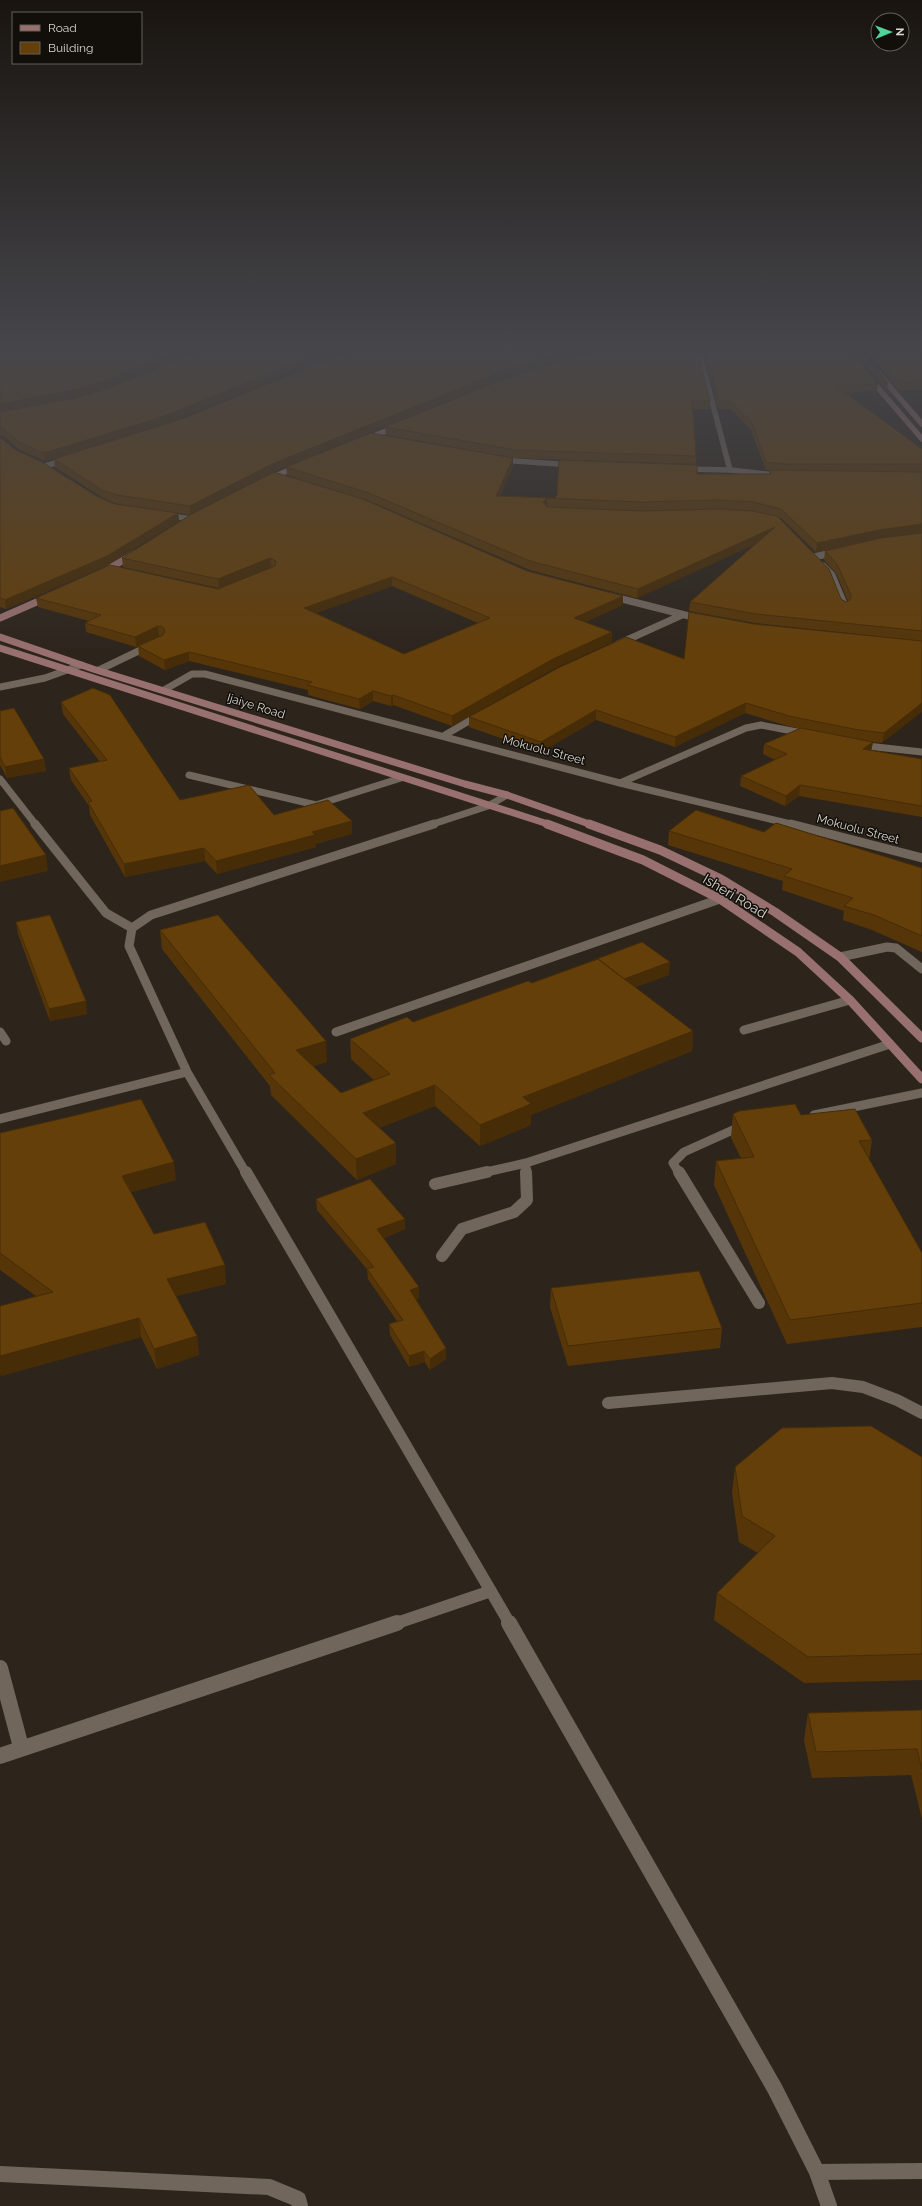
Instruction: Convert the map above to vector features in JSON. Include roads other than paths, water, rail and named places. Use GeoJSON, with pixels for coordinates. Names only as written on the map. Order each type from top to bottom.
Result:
{"type":"FeatureCollection","features":[{"type":"Feature","properties":{"kind":"main road"},"geometry":{"type":"LineString","coordinates":[[260,484],[274,476],[309,462]]}},
{"type":"Feature","properties":{"kind":"main road"},"geometry":{"type":"LineString","coordinates":[[184,523],[198,515]]}},
{"type":"Feature","properties":{"kind":"main road"},"geometry":{"type":"LineString","coordinates":[[97,575],[110,569],[137,552]]}},
{"type":"Feature","properties":{"kind":"main road"},"geometry":{"type":"LineString","coordinates":[[0,618],[56,594]]}},
{"type":"Feature","properties":{"kind":"main road","name":"Ijaiye Road"},"geometry":{"type":"LineString","coordinates":[[0,637],[81,665],[465,784],[507,795]]}},
{"type":"Feature","properties":{"kind":"main road","name":"Ijaiye Road"},"geometry":{"type":"LineString","coordinates":[[0,648],[488,806]]}},
{"type":"Feature","properties":{"kind":"main road","name":"Isheri Road"},"geometry":{"type":"LineString","coordinates":[[507,795],[578,819],[660,850],[721,879],[775,912],[840,957],[922,1038]]}},
{"type":"Feature","properties":{"kind":"main road","name":"Isheri Road"},"geometry":{"type":"LineString","coordinates":[[488,806],[562,828],[643,860],[720,900],[798,952],[850,1000],[922,1079]]}},
{"type":"Feature","properties":{"kind":"street"},"geometry":{"type":"LineString","coordinates":[[724,449],[730,470]]}},
{"type":"Feature","properties":{"kind":"street"},"geometry":{"type":"LineString","coordinates":[[45,466],[76,457]]}},
{"type":"Feature","properties":{"kind":"street"},"geometry":{"type":"LineString","coordinates":[[494,459],[582,465]]}},
{"type":"Feature","properties":{"kind":"street"},"geometry":{"type":"LineString","coordinates":[[38,463],[51,470]]}},
{"type":"Feature","properties":{"kind":"street"},"geometry":{"type":"LineString","coordinates":[[676,468],[730,470],[784,476]]}},
{"type":"Feature","properties":{"kind":"street"},"geometry":{"type":"LineString","coordinates":[[274,476],[289,481]]}},
{"type":"Feature","properties":{"kind":"street"},"geometry":{"type":"LineString","coordinates":[[162,515],[191,518]]}},
{"type":"Feature","properties":{"kind":"street"},"geometry":{"type":"LineString","coordinates":[[843,551],[812,555],[832,576],[845,606]]}},
{"type":"Feature","properties":{"kind":"street"},"geometry":{"type":"LineString","coordinates":[[110,569],[118,571]]}},
{"type":"Feature","properties":{"kind":"street"},"geometry":{"type":"LineString","coordinates":[[601,594],[682,615],[711,620]]}},
{"type":"Feature","properties":{"kind":"street"},"geometry":{"type":"LineString","coordinates":[[613,647],[682,615]]}},
{"type":"Feature","properties":{"kind":"street"},"geometry":{"type":"LineString","coordinates":[[99,670],[161,640]]}},
{"type":"Feature","properties":{"kind":"street"},"geometry":{"type":"LineString","coordinates":[[0,687],[45,678],[81,665]]}},
{"type":"Feature","properties":{"kind":"street","name":"Mokuolu Street"},"geometry":{"type":"LineString","coordinates":[[164,690],[192,674],[205,674],[445,735],[620,783],[777,820],[922,858]]}},
{"type":"Feature","properties":{"kind":"street"},"geometry":{"type":"LineString","coordinates":[[445,735],[486,712]]}},
{"type":"Feature","properties":{"kind":"street"},"geometry":{"type":"LineString","coordinates":[[620,783],[746,728],[761,725],[813,735]]}},
{"type":"Feature","properties":{"kind":"street"},"geometry":{"type":"LineString","coordinates":[[850,744],[922,752]]}},
{"type":"Feature","properties":{"kind":"street"},"geometry":{"type":"LineString","coordinates":[[189,775],[316,805],[401,778]]}},
{"type":"Feature","properties":{"kind":"street"},"geometry":{"type":"LineString","coordinates":[[0,779],[106,913],[132,928]]}},
{"type":"Feature","properties":{"kind":"street"},"geometry":{"type":"LineString","coordinates":[[507,795],[488,806],[151,915],[132,928],[129,946],[187,1072],[491,1591],[775,2089],[817,2172],[829,2206]]}},
{"type":"Feature","properties":{"kind":"street"},"geometry":{"type":"LineString","coordinates":[[336,1032],[720,900]]}},
{"type":"Feature","properties":{"kind":"street"},"geometry":{"type":"LineString","coordinates":[[840,957],[888,947],[896,948],[922,969]]}},
{"type":"Feature","properties":{"kind":"street"},"geometry":{"type":"LineString","coordinates":[[744,1030],[850,1000]]}},
{"type":"Feature","properties":{"kind":"street"},"geometry":{"type":"LineString","coordinates":[[0,1032],[6,1041]]}},
{"type":"Feature","properties":{"kind":"street"},"geometry":{"type":"LineString","coordinates":[[435,1184],[526,1163],[862,1055],[890,1044]]}},
{"type":"Feature","properties":{"kind":"street"},"geometry":{"type":"LineString","coordinates":[[0,1119],[187,1072]]}},
{"type":"Feature","properties":{"kind":"street"},"geometry":{"type":"LineString","coordinates":[[804,1116],[922,1093]]}},
{"type":"Feature","properties":{"kind":"street"},"geometry":{"type":"LineString","coordinates":[[750,1127],[735,1129],[684,1152],[673,1163],[758,1302]]}},
{"type":"Feature","properties":{"kind":"street"},"geometry":{"type":"LineString","coordinates":[[442,1256],[462,1228],[514,1212],[528,1200],[526,1163]]}},
{"type":"Feature","properties":{"kind":"street"},"geometry":{"type":"LineString","coordinates":[[608,1403],[832,1383],[863,1387],[897,1400],[922,1413]]}},
{"type":"Feature","properties":{"kind":"street"},"geometry":{"type":"LineString","coordinates":[[0,1756],[491,1591]]}},
{"type":"Feature","properties":{"kind":"street"},"geometry":{"type":"LineString","coordinates":[[0,1668],[21,1748]]}},
{"type":"Feature","properties":{"kind":"street"},"geometry":{"type":"LineString","coordinates":[[817,2172],[922,2171]]}},
{"type":"Feature","properties":{"kind":"street"},"geometry":{"type":"LineString","coordinates":[[0,2174],[269,2187],[298,2199],[300,2206]]}}]}
